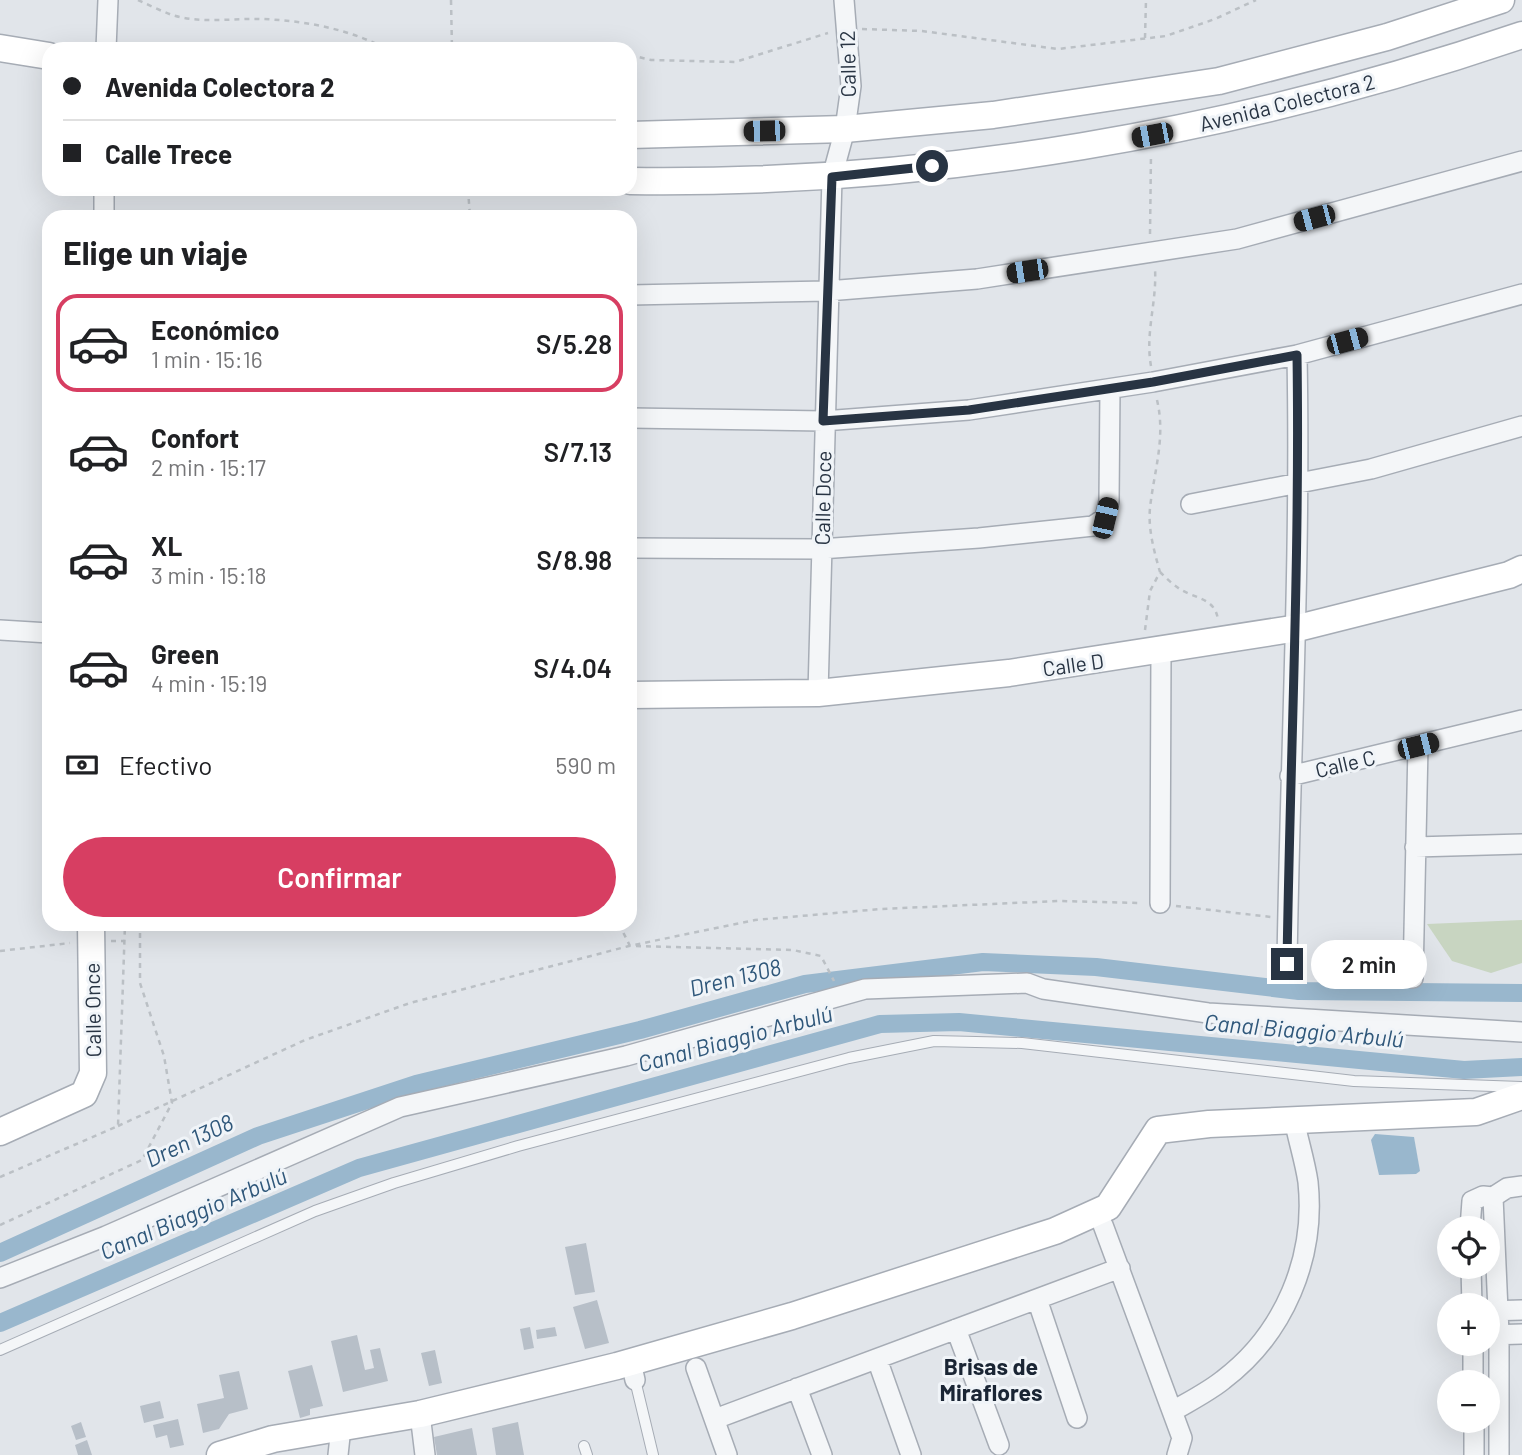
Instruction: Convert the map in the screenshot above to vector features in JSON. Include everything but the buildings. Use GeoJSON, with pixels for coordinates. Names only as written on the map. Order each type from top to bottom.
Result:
{"type":"FeatureCollection","features":[{"type":"Feature","properties":{"kind":"street"},"geometry":{"type":"LineString","coordinates":[[106,42],[108,0]]}},
{"type":"Feature","properties":{"kind":"street","name":"Calle 12"},"geometry":{"type":"LineString","coordinates":[[832,177],[845,129],[851,86],[844,0]]}},
{"type":"Feature","properties":{"kind":"street","name":"Avenida Colectora 2"},"geometry":{"type":"LineString","coordinates":[[637,135],[845,129],[993,115],[1219,81],[1387,37],[1502,0]]}},
{"type":"Feature","properties":{"kind":"street","name":"Avenida Colectora 2"},"geometry":{"type":"LineString","coordinates":[[637,181],[832,177],[1083,149],[1294,103],[1451,59],[1522,35]]}},
{"type":"Feature","properties":{"kind":"street"},"geometry":{"type":"LineString","coordinates":[[0,48],[42,55]]}},
{"type":"Feature","properties":{"kind":"street"},"geometry":{"type":"LineString","coordinates":[[637,295],[827,291],[977,279],[1237,239],[1522,161]]}},
{"type":"Feature","properties":{"kind":"street","name":"Calle Doce"},"geometry":{"type":"LineString","coordinates":[[818,693],[823,421],[832,177]]}},
{"type":"Feature","properties":{"kind":"street"},"geometry":{"type":"LineString","coordinates":[[637,418],[823,421],[969,410],[1110,389],[1297,355],[1522,295]]}},
{"type":"Feature","properties":{"kind":"street"},"geometry":{"type":"LineString","coordinates":[[1287,964],[1290,776],[1298,628],[1300,483],[1297,355]]}},
{"type":"Feature","properties":{"kind":"street"},"geometry":{"type":"LineString","coordinates":[[637,548],[820,549],[979,538],[1093,526],[1105,518],[1109,501],[1110,389]]}},
{"type":"Feature","properties":{"kind":"street"},"geometry":{"type":"LineString","coordinates":[[1191,504],[1371,469],[1522,426]]}},
{"type":"Feature","properties":{"kind":"street","name":"Calle D"},"geometry":{"type":"LineString","coordinates":[[637,695],[818,693],[1009,673],[1298,628],[1518,573]]}},
{"type":"Feature","properties":{"kind":"street"},"geometry":{"type":"LineString","coordinates":[[0,630],[42,633]]}},
{"type":"Feature","properties":{"kind":"street"},"geometry":{"type":"LineString","coordinates":[[1160,904],[1161,650]]}},
{"type":"Feature","properties":{"kind":"street","name":"Calle C"},"geometry":{"type":"LineString","coordinates":[[1290,776],[1522,720]]}},
{"type":"Feature","properties":{"kind":"street"},"geometry":{"type":"LineString","coordinates":[[1413,978],[1418,746]]}},
{"type":"Feature","properties":{"kind":"street"},"geometry":{"type":"LineString","coordinates":[[1415,847],[1522,844]]}},
{"type":"Feature","properties":{"kind":"street","name":"Calle Once"},"geometry":{"type":"LineString","coordinates":[[0,1132],[84,1094],[93,1073],[91,933]]}},
{"type":"Feature","properties":{"kind":"street"},"geometry":{"type":"LineString","coordinates":[[0,1278],[106,1236],[400,1107],[626,1056],[865,989],[1027,983],[1042,989],[1208,1013],[1522,1032]]}},
{"type":"Feature","properties":{"kind":"street"},"geometry":{"type":"LineString","coordinates":[[220,1455],[273,1439],[420,1414],[633,1371],[792,1315],[1055,1231],[1108,1207],[1158,1130],[1294,1119],[1476,1112],[1522,1096]]}},
{"type":"Feature","properties":{"kind":"street"},"geometry":{"type":"LineString","coordinates":[[1173,1411],[1223,1381],[1242,1364],[1275,1326],[1295,1286],[1304,1251],[1308,1194],[1294,1119]]}},
{"type":"Feature","properties":{"kind":"street"},"geometry":{"type":"LineString","coordinates":[[1471,1216],[1472,1202],[1483,1196],[1493,1197],[1507,1188],[1522,1186]]}},
{"type":"Feature","properties":{"kind":"street"},"geometry":{"type":"LineString","coordinates":[[1493,1197],[1493,1293]]}},
{"type":"Feature","properties":{"kind":"street"},"geometry":{"type":"LineString","coordinates":[[1103,1224],[1182,1438],[1177,1455]]}},
{"type":"Feature","properties":{"kind":"street"},"geometry":{"type":"LineString","coordinates":[[715,1419],[1120,1268]]}},
{"type":"Feature","properties":{"kind":"street"},"geometry":{"type":"LineString","coordinates":[[1037,1299],[1077,1418]]}},
{"type":"Feature","properties":{"kind":"street"},"geometry":{"type":"LineString","coordinates":[[1500,1310],[1522,1310]]}},
{"type":"Feature","properties":{"kind":"street"},"geometry":{"type":"LineString","coordinates":[[956,1329],[999,1445]]}},
{"type":"Feature","properties":{"kind":"street"},"geometry":{"type":"LineString","coordinates":[[1500,1335],[1522,1334]]}},
{"type":"Feature","properties":{"kind":"street"},"geometry":{"type":"LineString","coordinates":[[1494,1356],[1499,1455]]}},
{"type":"Feature","properties":{"kind":"street"},"geometry":{"type":"LineString","coordinates":[[877,1359],[911,1455]]}},
{"type":"Feature","properties":{"kind":"street"},"geometry":{"type":"LineString","coordinates":[[696,1368],[727,1455]]}},
{"type":"Feature","properties":{"kind":"street"},"geometry":{"type":"LineString","coordinates":[[797,1388],[822,1455]]}},
{"type":"Feature","properties":{"kind":"street"},"geometry":{"type":"LineString","coordinates":[[420,1414],[425,1455]]}},
{"type":"Feature","properties":{"kind":"street"},"geometry":{"type":"LineString","coordinates":[[338,1455],[341,1427]]}},
{"type":"Feature","properties":{"kind":"street"},"geometry":{"type":"LineString","coordinates":[[1474,1433],[1474,1455]]}},
{"type":"Feature","properties":{"kind":"lane"},"geometry":{"type":"LineString","coordinates":[[0,1350],[315,1211],[394,1183],[518,1146],[849,1058],[934,1041],[1023,1043],[1354,1081],[1522,1087]]}},
{"type":"Feature","properties":{"kind":"lane"},"geometry":{"type":"LineString","coordinates":[[633,1371],[653,1455]]}},
{"type":"Feature","properties":{"kind":"path"},"geometry":{"type":"LineString","coordinates":[[138,0],[173,15],[213,21],[263,19],[316,24],[358,34],[373,42]]}},
{"type":"Feature","properties":{"kind":"path"},"geometry":{"type":"LineString","coordinates":[[451,0],[452,42]]}},
{"type":"Feature","properties":{"kind":"path"},"geometry":{"type":"LineString","coordinates":[[1145,38],[1146,0]]}},
{"type":"Feature","properties":{"kind":"path"},"geometry":{"type":"LineString","coordinates":[[637,57],[651,60],[735,62],[811,36],[847,29],[922,31],[1058,49],[1167,36],[1256,0]]}},
{"type":"Feature","properties":{"kind":"path"},"geometry":{"type":"LineString","coordinates":[[1160,572],[1177,588],[1206,600],[1217,612],[1221,641]]}},
{"type":"Feature","properties":{"kind":"path"},"geometry":{"type":"LineString","coordinates":[[118,1126],[305,1040],[410,1003],[629,946],[755,920],[881,909],[1058,901],[1160,904],[1288,919]]}},
{"type":"Feature","properties":{"kind":"path"},"geometry":{"type":"LineString","coordinates":[[0,1225],[142,1160],[172,1103],[164,1056],[139,982],[140,931]]}},
{"type":"Feature","properties":{"kind":"path"},"geometry":{"type":"LineString","coordinates":[[622,931],[629,946]]}},
{"type":"Feature","properties":{"kind":"path"},"geometry":{"type":"LineString","coordinates":[[0,951],[91,933],[125,941]]}},
{"type":"Feature","properties":{"kind":"path"},"geometry":{"type":"LineString","coordinates":[[629,946],[793,950],[821,956],[828,970]]}},
{"type":"Feature","properties":{"kind":"green space"},"geometry":{"type":"Polygon","coordinates":[[[1522,920],[1522,963],[1491,973],[1452,961],[1427,924],[1522,920]]]}},
{"type":"Feature","properties":{"kind":"water"},"geometry":{"type":"Polygon","coordinates":[[[1375,1134],[1414,1137],[1420,1171],[1416,1174],[1379,1175],[1371,1140],[1375,1134]]]}},
{"type":"Feature","properties":{"kind":"waterway","name":"Dren 1308"},"geometry":{"type":"LineString","coordinates":[[0,1253],[258,1136],[416,1084],[640,1030],[805,984],[983,962],[1096,967],[1299,991],[1522,993]]}},
{"type":"Feature","properties":{"kind":"waterway","name":"Canal Biaggio Arbulú"},"geometry":{"type":"LineString","coordinates":[[0,1323],[359,1168],[880,1024],[959,1022],[1464,1070],[1522,1067]]}},
{"type":"Feature","properties":{"kind":"district","name":"Brisas de Miraflores"},"geometry":{"type":"Point","coordinates":[991,1379]}},
{"type":"Feature","properties":{"kind":"route"},"geometry":{"type":"LineString","coordinates":[[932,166],[832,177],[823,421],[969,410],[1153,382],[1297,355],[1300,483],[1298,628],[1290,776],[1287,964]]}}]}
